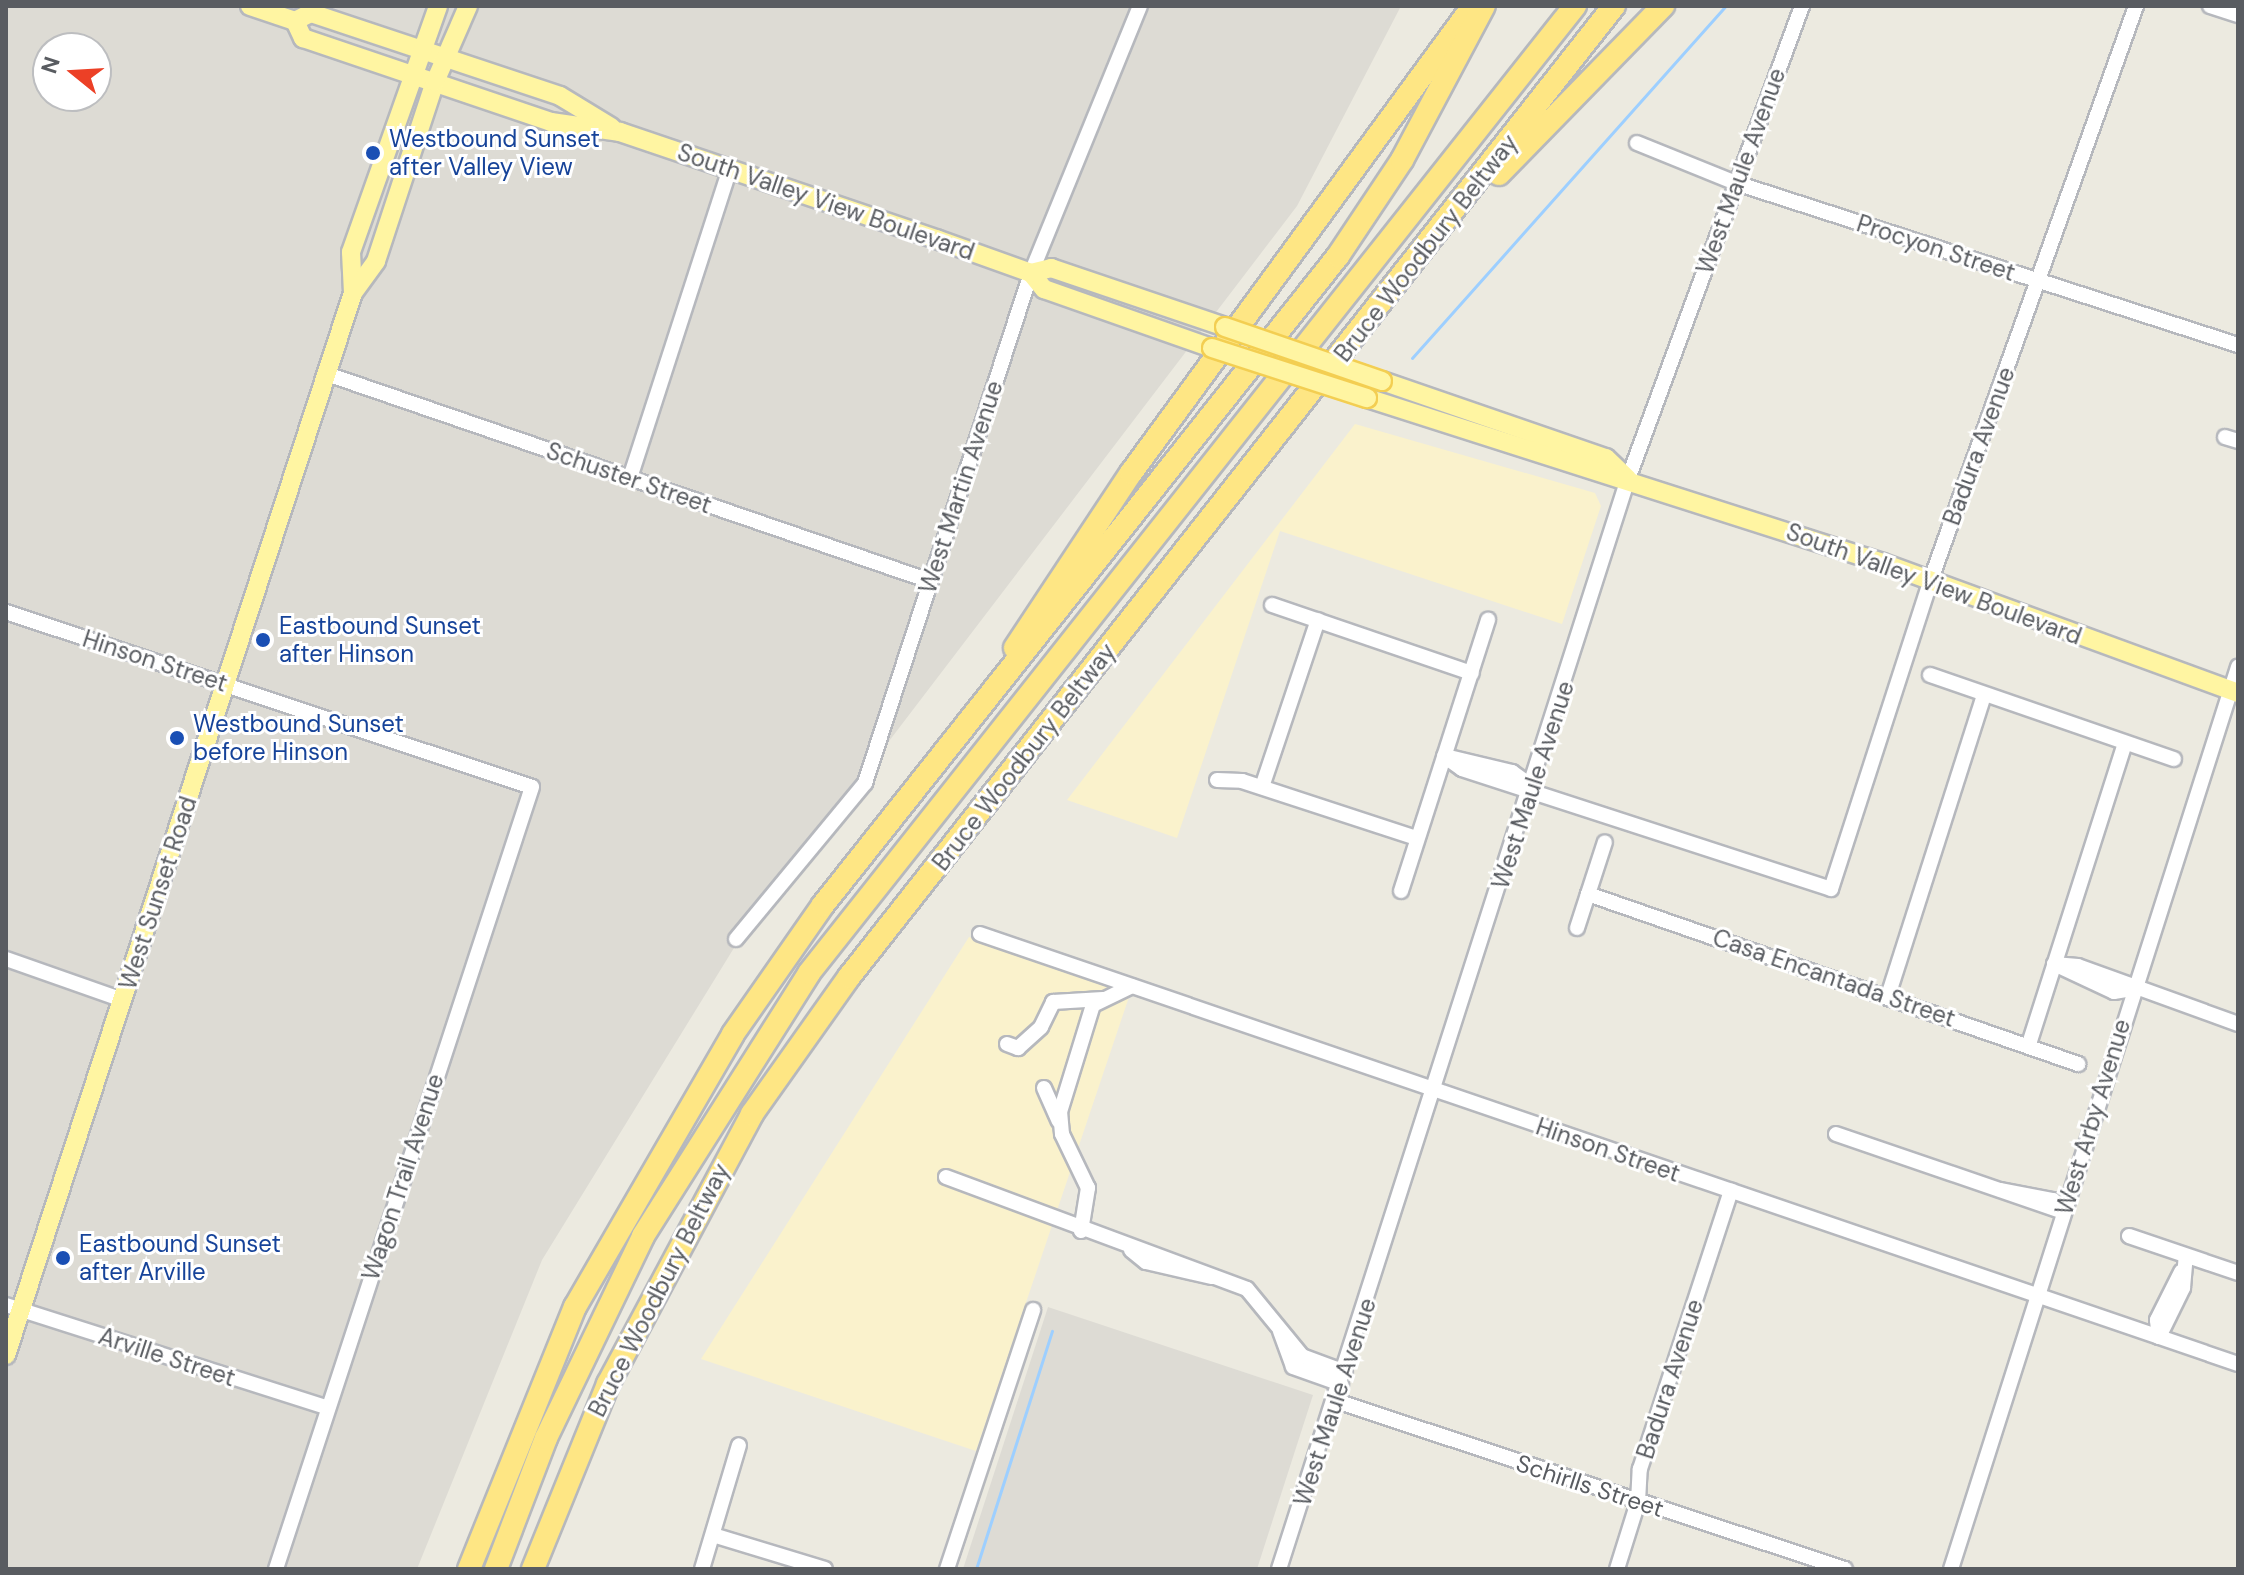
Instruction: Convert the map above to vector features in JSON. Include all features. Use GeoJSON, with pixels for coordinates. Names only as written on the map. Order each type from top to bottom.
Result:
{"type":"FeatureCollection","features":[{"type":"Feature","properties":{"kind":"highway"},"geometry":{"type":"LineString","coordinates":[[470,1565],[546,1370],[654,1161],[774,971],[1338,256],[1402,160],[1484,6]]}},
{"type":"Feature","properties":{"kind":"highway","name":"Bruce Woodbury Beltway"},"geometry":{"type":"LineString","coordinates":[[496,1569],[546,1438],[643,1236],[809,973],[1575,6]]}},
{"type":"Feature","properties":{"kind":"highway","name":"Bruce Woodbury Beltway"},"geometry":{"type":"LineString","coordinates":[[533,1569],[608,1384],[752,1114],[849,977],[1432,242],[1614,6]]}},
{"type":"Feature","properties":{"kind":"highway"},"geometry":{"type":"LineString","coordinates":[[1432,242],[1663,6]]}},
{"type":"Feature","properties":{"kind":"highway"},"geometry":{"type":"LineString","coordinates":[[944,756],[1123,485],[1263,302],[1466,13]]}},
{"type":"Feature","properties":{"kind":"main road","name":"South Valley View Boulevard"},"geometry":{"type":"LineString","coordinates":[[250,6],[295,21],[311,13],[560,96],[620,132]]}},
{"type":"Feature","properties":{"kind":"main road","name":"West Sunset Road"},"geometry":{"type":"LineString","coordinates":[[353,293],[351,252],[409,74],[438,6]]}},
{"type":"Feature","properties":{"kind":"main road","name":"West Sunset Road"},"geometry":{"type":"LineString","coordinates":[[6,1355],[13,1307],[123,1000],[353,293],[376,261],[435,82],[468,6]]}},
{"type":"Feature","properties":{"kind":"main road","name":"South Valley View Boulevard"},"geometry":{"type":"LineString","coordinates":[[295,21],[303,38],[551,122],[620,132],[730,169],[1031,273],[1044,289],[1212,348],[1600,476],[1628,479],[1930,582],[2234,692]]}},
{"type":"Feature","properties":{"kind":"main road","name":"South Valley View Boulevard"},"geometry":{"type":"LineString","coordinates":[[1031,273],[1051,268],[1606,458],[1628,479]]}},
{"type":"Feature","properties":{"kind":"street","name":"West Martin Avenue"},"geometry":{"type":"LineString","coordinates":[[736,939],[865,783],[1031,273],[1140,6]]}},
{"type":"Feature","properties":{"kind":"street","name":"West Maule Avenue"},"geometry":{"type":"LineString","coordinates":[[1279,1569],[1533,788],[1628,479],[1802,6]]}},
{"type":"Feature","properties":{"kind":"street","name":"Badura Avenue"},"geometry":{"type":"LineString","coordinates":[[1533,788],[1831,889],[1930,582],[2136,6]]}},
{"type":"Feature","properties":{"kind":"street"},"geometry":{"type":"LineString","coordinates":[[2210,6],[2238,15]]}},
{"type":"Feature","properties":{"kind":"street","name":"Procyon Street"},"geometry":{"type":"LineString","coordinates":[[1637,143],[1736,183],[2238,345]]}},
{"type":"Feature","properties":{"kind":"street"},"geometry":{"type":"LineString","coordinates":[[630,478],[730,169]]}},
{"type":"Feature","properties":{"kind":"street","name":"Schuster Street"},"geometry":{"type":"LineString","coordinates":[[327,374],[930,581]]}},
{"type":"Feature","properties":{"kind":"street"},"geometry":{"type":"LineString","coordinates":[[1272,605],[1472,673]]}},
{"type":"Feature","properties":{"kind":"street","name":"Hinson Street"},"geometry":{"type":"LineString","coordinates":[[6,612],[532,787]]}},
{"type":"Feature","properties":{"kind":"street"},"geometry":{"type":"LineString","coordinates":[[1262,787],[1318,620]]}},
{"type":"Feature","properties":{"kind":"street"},"geometry":{"type":"LineString","coordinates":[[1401,891],[1488,620]]}},
{"type":"Feature","properties":{"kind":"street","name":"West Arby Avenue"},"geometry":{"type":"LineString","coordinates":[[1951,1569],[2132,989],[2234,692],[2238,667]]}},
{"type":"Feature","properties":{"kind":"street"},"geometry":{"type":"LineString","coordinates":[[1930,675],[2174,759]]}},
{"type":"Feature","properties":{"kind":"street"},"geometry":{"type":"LineString","coordinates":[[1888,996],[1984,695]]}},
{"type":"Feature","properties":{"kind":"street"},"geometry":{"type":"LineString","coordinates":[[2029,1044],[2125,743]]}},
{"type":"Feature","properties":{"kind":"street"},"geometry":{"type":"LineString","coordinates":[[1444,756],[1462,769],[1533,788]]}},
{"type":"Feature","properties":{"kind":"street"},"geometry":{"type":"LineString","coordinates":[[1217,780],[1262,787],[1416,838]]}},
{"type":"Feature","properties":{"kind":"street","name":"Wagon Trail Avenue"},"geometry":{"type":"LineString","coordinates":[[276,1569],[532,787]]}},
{"type":"Feature","properties":{"kind":"street"},"geometry":{"type":"LineString","coordinates":[[1577,928],[1605,842]]}},
{"type":"Feature","properties":{"kind":"street","name":"Casa Encantada Street"},"geometry":{"type":"LineString","coordinates":[[1588,894],[2029,1044],[2078,1064]]}},
{"type":"Feature","properties":{"kind":"street","name":"Hinson Street"},"geometry":{"type":"LineString","coordinates":[[980,934],[2238,1364]]}},
{"type":"Feature","properties":{"kind":"street"},"geometry":{"type":"LineString","coordinates":[[6,959],[123,1000]]}},
{"type":"Feature","properties":{"kind":"street"},"geometry":{"type":"LineString","coordinates":[[2054,964],[2087,984],[2132,989],[2238,1024]]}},
{"type":"Feature","properties":{"kind":"street"},"geometry":{"type":"LineString","coordinates":[[1007,1044],[1018,1048],[1041,1027],[1053,1002],[1103,999],[1132,986]]}},
{"type":"Feature","properties":{"kind":"street"},"geometry":{"type":"LineString","coordinates":[[1059,1122],[1090,1012],[1103,999]]}},
{"type":"Feature","properties":{"kind":"street"},"geometry":{"type":"LineString","coordinates":[[1044,1088],[1088,1188],[1081,1231]]}},
{"type":"Feature","properties":{"kind":"street"},"geometry":{"type":"LineString","coordinates":[[1836,1134],[2001,1190],[2053,1200],[2064,1212]]}},
{"type":"Feature","properties":{"kind":"street"},"geometry":{"type":"LineString","coordinates":[[946,1177],[1131,1250],[1158,1266],[1212,1277],[1253,1292],[1302,1356],[1343,1378]]}},
{"type":"Feature","properties":{"kind":"street","name":"Badura Avenue"},"geometry":{"type":"LineString","coordinates":[[1617,1569],[1638,1502],[1640,1469],[1731,1191]]}},
{"type":"Feature","properties":{"kind":"street"},"geometry":{"type":"LineString","coordinates":[[2129,1236],[2238,1273]]}},
{"type":"Feature","properties":{"kind":"street"},"geometry":{"type":"LineString","coordinates":[[2159,1337],[2183,1288],[2181,1272],[2186,1256]]}},
{"type":"Feature","properties":{"kind":"street","name":"Arville Street"},"geometry":{"type":"LineString","coordinates":[[13,1307],[328,1408]]}},
{"type":"Feature","properties":{"kind":"street"},"geometry":{"type":"LineString","coordinates":[[947,1569],[1033,1310]]}},
{"type":"Feature","properties":{"kind":"street","name":"Schirlls Street"},"geometry":{"type":"LineString","coordinates":[[1336,1401],[1845,1569]]}},
{"type":"Feature","properties":{"kind":"street"},"geometry":{"type":"LineString","coordinates":[[702,1569],[739,1445]]}},
{"type":"Feature","properties":{"kind":"street"},"geometry":{"type":"LineString","coordinates":[[713,1535],[825,1569]]}},
{"type":"Feature","properties":{"kind":"shaded area"},"geometry":{"type":"Polygon","coordinates":[[[6,6],[1401,6],[1297,206],[745,930],[542,1260],[417,1569],[6,1569],[6,6]]]}},
{"type":"Feature","properties":{"kind":"shaded area"},"geometry":{"type":"Polygon","coordinates":[[[1048,1307],[1313,1395],[1257,1569],[963,1569],[1048,1307]]]}},
{"type":"Feature","properties":{"kind":"sand"},"geometry":{"type":"Polygon","coordinates":[[[1355,424],[1595,493],[1601,506],[1562,624],[1280,531],[1177,838],[1067,800],[1355,424]]]}},
{"type":"Feature","properties":{"kind":"sand"},"geometry":{"type":"Polygon","coordinates":[[[969,937],[1131,991],[976,1451],[701,1359],[969,937]]]}},
{"type":"Feature","properties":{"kind":"waterway"},"geometry":{"type":"LineString","coordinates":[[1412,358],[1726,6]]}},
{"type":"Feature","properties":{"kind":"waterway"},"geometry":{"type":"LineString","coordinates":[[976,1569],[1052,1331]]}},
{"type":"Feature","properties":{"kind":"place","name":"Westbound Sunset after Valley View"},"geometry":{"type":"Point","coordinates":[373,153]}},
{"type":"Feature","properties":{"kind":"place","name":"Eastbound Sunset after Hinson"},"geometry":{"type":"Point","coordinates":[263,640]}},
{"type":"Feature","properties":{"kind":"place","name":"Westbound Sunset before Hinson"},"geometry":{"type":"Point","coordinates":[177,738]}},
{"type":"Feature","properties":{"kind":"place","name":"Eastbound Sunset after Arville"},"geometry":{"type":"Point","coordinates":[63,1258]}}]}
